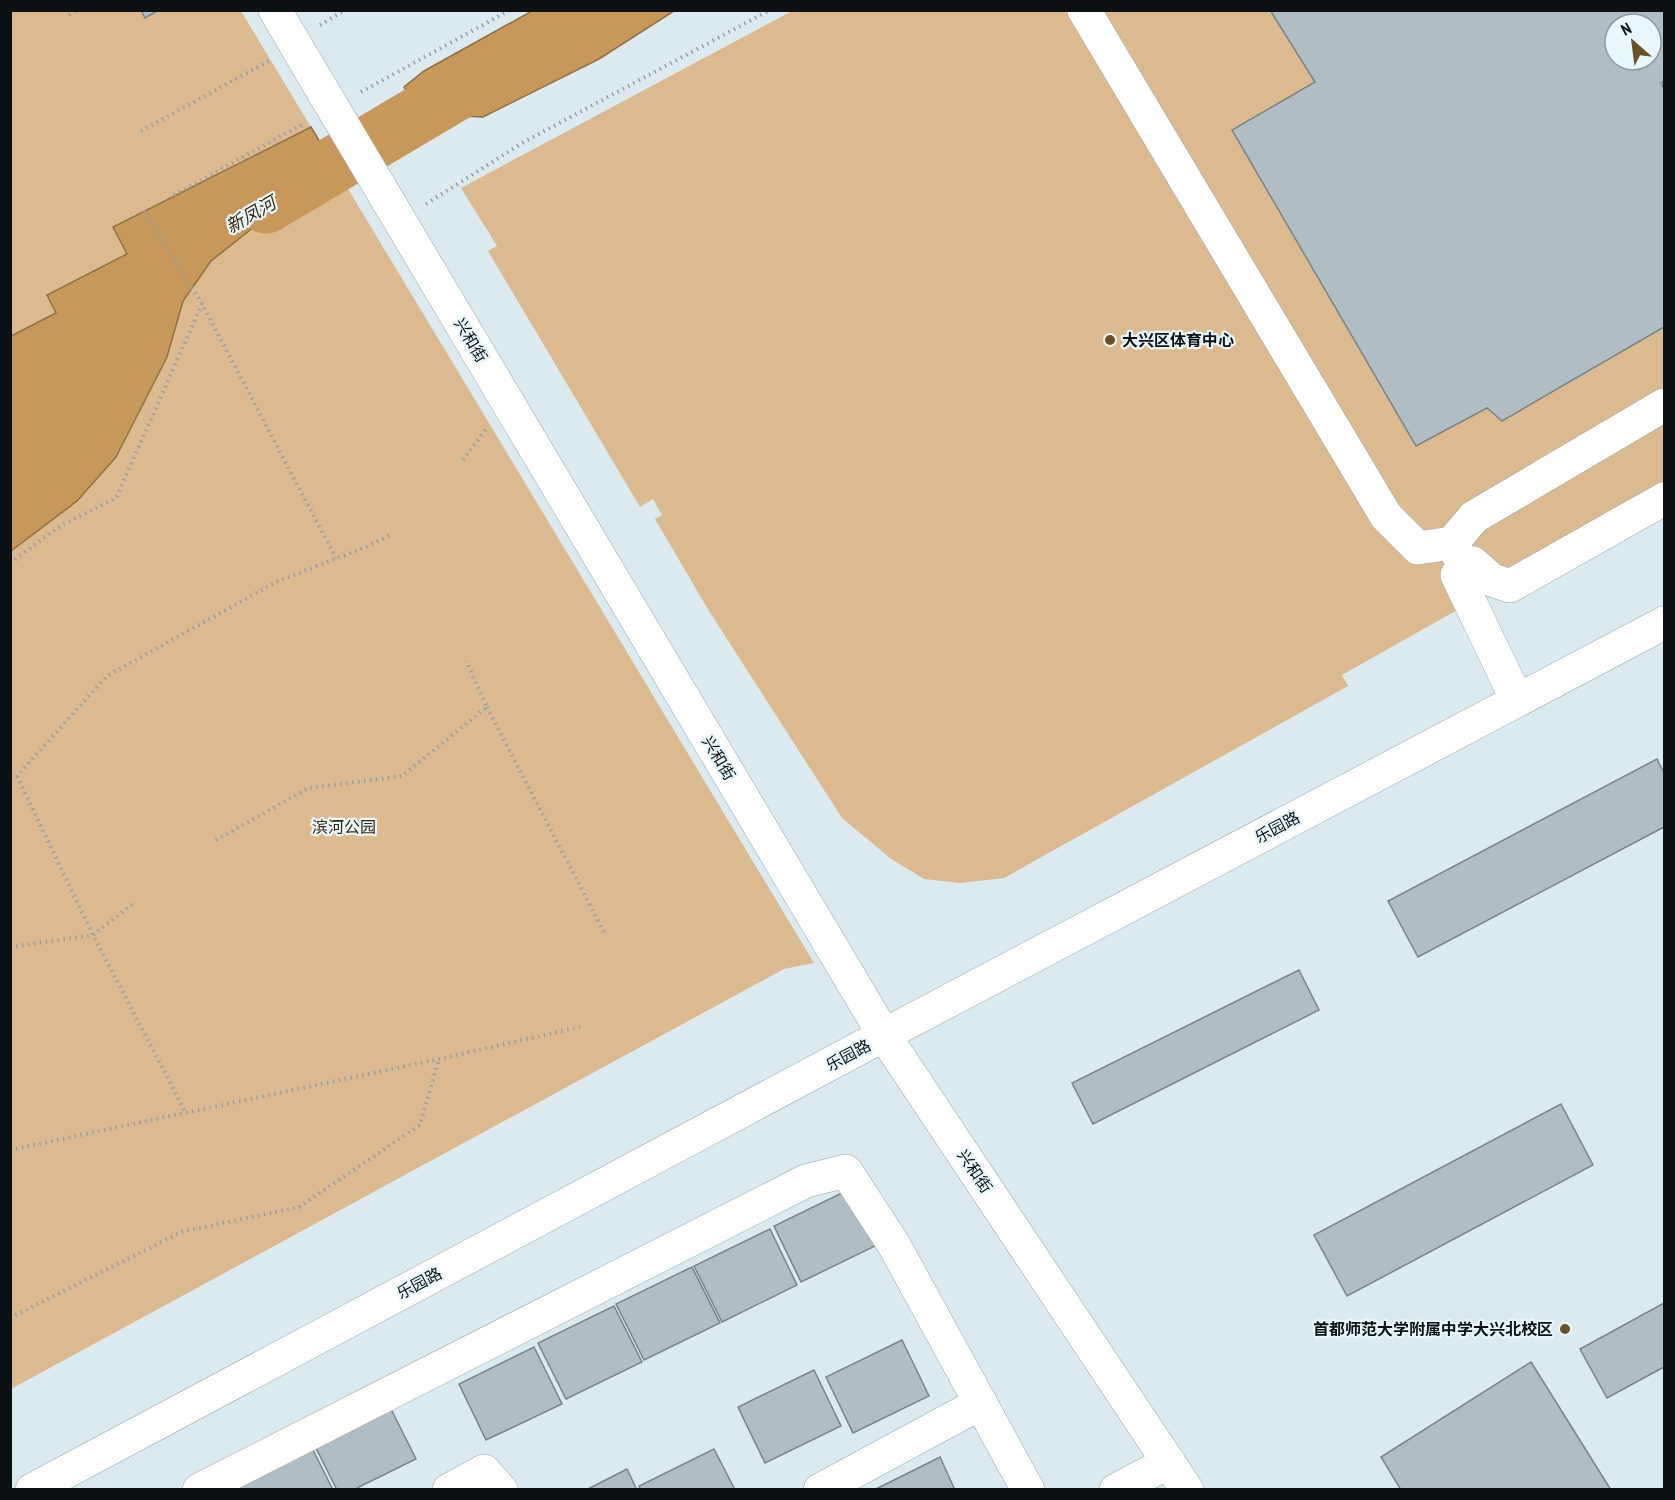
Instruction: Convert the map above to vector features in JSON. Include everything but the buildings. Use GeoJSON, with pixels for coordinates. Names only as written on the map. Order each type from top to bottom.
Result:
{"type":"FeatureCollection","features":[{"type":"Feature","properties":{"kind":"street","name":"兴和街"},"geometry":{"type":"LineString","coordinates":[[275,10],[884,1035],[1187,1490]]}},
{"type":"Feature","properties":{"kind":"street"},"geometry":{"type":"LineString","coordinates":[[1084,10],[1386,516],[1418,548],[1459,556],[1473,563],[1492,580],[1510,586],[1665,499]]}},
{"type":"Feature","properties":{"kind":"street"},"geometry":{"type":"LineString","coordinates":[[1517,700],[1457,575],[1459,556],[1474,517],[1665,405]]}},
{"type":"Feature","properties":{"kind":"street","name":"乐园路"},"geometry":{"type":"LineString","coordinates":[[32,1490],[884,1035],[1665,622]]}},
{"type":"Feature","properties":{"kind":"street"},"geometry":{"type":"LineString","coordinates":[[199,1490],[806,1181],[846,1171],[894,1245],[1028,1490]]}},
{"type":"Feature","properties":{"kind":"street"},"geometry":{"type":"LineString","coordinates":[[820,1490],[981,1403]]}},
{"type":"Feature","properties":{"kind":"street"},"geometry":{"type":"LineString","coordinates":[[1116,1490],[1169,1462]]}},
{"type":"Feature","properties":{"kind":"street"},"geometry":{"type":"LineString","coordinates":[[449,1490],[484,1471],[501,1490]]}},
{"type":"Feature","properties":{"kind":"path"},"geometry":{"type":"LineString","coordinates":[[69,15],[77,10]]}},
{"type":"Feature","properties":{"kind":"path"},"geometry":{"type":"LineString","coordinates":[[396,214],[524,142],[770,10]]}},
{"type":"Feature","properties":{"kind":"path"},"geometry":{"type":"LineString","coordinates":[[141,131],[301,53]]}},
{"type":"Feature","properties":{"kind":"path"},"geometry":{"type":"LineString","coordinates":[[144,211],[202,304],[336,558]]}},
{"type":"Feature","properties":{"kind":"path"},"geometry":{"type":"LineString","coordinates":[[10,563],[62,525],[116,498],[202,304]]}},
{"type":"Feature","properties":{"kind":"path"},"geometry":{"type":"LineString","coordinates":[[464,460],[490,424]]}},
{"type":"Feature","properties":{"kind":"path"},"geometry":{"type":"LineString","coordinates":[[10,778],[17,776],[107,676],[278,580],[390,535]]}},
{"type":"Feature","properties":{"kind":"path"},"geometry":{"type":"LineString","coordinates":[[466,661],[487,707],[606,936]]}},
{"type":"Feature","properties":{"kind":"path"},"geometry":{"type":"LineString","coordinates":[[216,840],[309,788],[402,776],[487,707]]}},
{"type":"Feature","properties":{"kind":"path"},"geometry":{"type":"LineString","coordinates":[[17,776],[93,935],[186,1113]]}},
{"type":"Feature","properties":{"kind":"path"},"geometry":{"type":"LineString","coordinates":[[10,947],[93,935],[135,902]]}},
{"type":"Feature","properties":{"kind":"path"},"geometry":{"type":"LineString","coordinates":[[10,1150],[580,1027]]}},
{"type":"Feature","properties":{"kind":"path"},"geometry":{"type":"LineString","coordinates":[[10,1318],[181,1232],[299,1207],[420,1125],[439,1059]]}},
{"type":"Feature","properties":{"kind":"green space","name":"滨河公园"},"geometry":{"type":"Polygon","coordinates":[[[10,11],[241,11],[814,963],[784,969],[11,1389],[10,11]]]}},
{"type":"Feature","properties":{"kind":"green space","name":"大兴区体育中心"},"geometry":{"type":"Polygon","coordinates":[[[792,11],[1664,11],[1664,493],[1342,675],[1348,686],[1004,878],[960,883],[924,879],[890,858],[842,818],[709,611],[655,519],[662,515],[653,499],[640,507],[488,251],[497,246],[461,188],[792,11]]]}},
{"type":"Feature","properties":{"kind":"water"},"geometry":{"type":"Polygon","coordinates":[[[532,11],[674,11],[599,59],[483,117],[436,115],[416,108],[404,87],[424,71],[532,11]]]}},
{"type":"Feature","properties":{"kind":"water"},"geometry":{"type":"Polygon","coordinates":[[[311,127],[342,179],[260,222],[211,261],[183,301],[167,357],[116,457],[77,501],[11,551],[11,336],[56,313],[47,295],[127,254],[113,227],[311,127]]]}},
{"type":"Feature","properties":{"kind":"waterway","name":"新凤河"},"geometry":{"type":"LineString","coordinates":[[266,205],[599,10]]}},
{"type":"Feature","properties":{"kind":"place","name":"大兴区体育中心"},"geometry":{"type":"Point","coordinates":[1110,340]}},
{"type":"Feature","properties":{"kind":"place","name":"首都师范大学附属中学大兴北校区"},"geometry":{"type":"Point","coordinates":[1565,1329]}}]}
